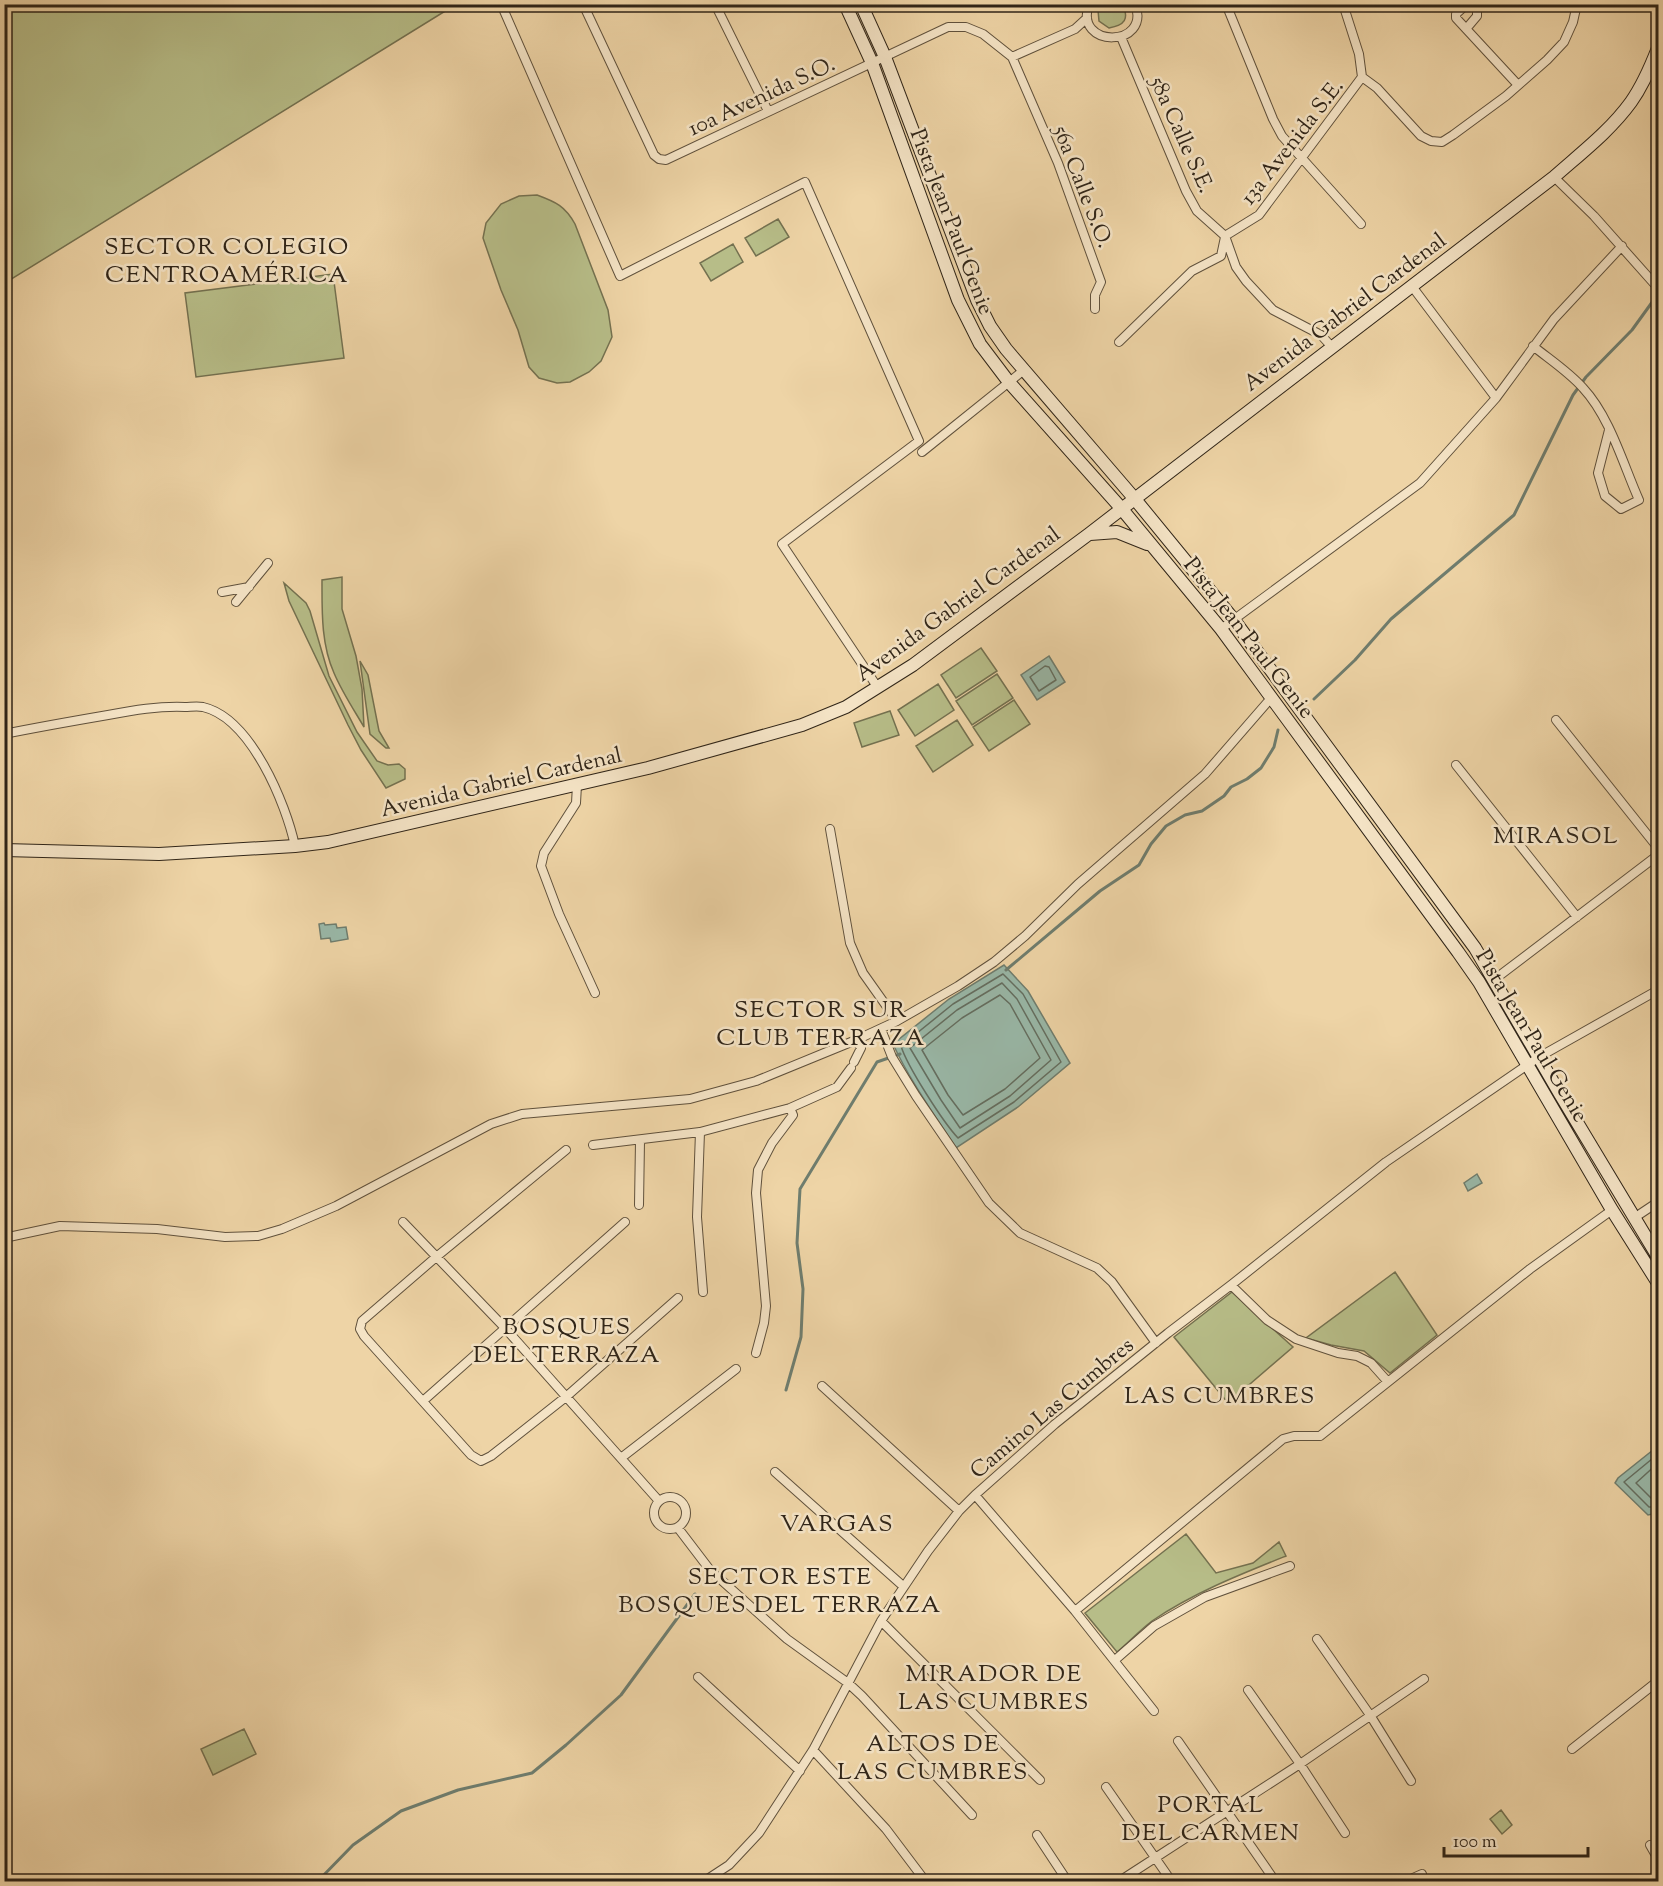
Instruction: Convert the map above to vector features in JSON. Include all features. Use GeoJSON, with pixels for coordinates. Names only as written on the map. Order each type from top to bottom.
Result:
{"type":"FeatureCollection","features":[{"type":"Feature","properties":{"kind":"main road","name":"Pista Jean Paul Genie"},"geometry":{"type":"LineString","coordinates":[[845,4],[872,63],[958,300],[980,344],[1008,381],[1155,549],[1221,629],[1272,697],[1479,982],[1533,1061],[1533,1065],[1538,1068],[1572,1124],[1587,1140],[1659,1257]]}},
{"type":"Feature","properties":{"kind":"main road","name":"Pista Jean Paul Genie"},"geometry":{"type":"LineString","coordinates":[[861,4],[885,57],[977,300],[990,326],[1024,370],[1134,498],[1234,620],[1475,948],[1495,979],[1533,1061],[1584,1161],[1612,1210],[1659,1283]]}},
{"type":"Feature","properties":{"kind":"main road","name":"Avenida Gabriel Cardenal"},"geometry":{"type":"LineString","coordinates":[[4,850],[159,854],[328,842],[648,768],[802,725],[846,707],[913,665],[1089,534],[1554,177],[1599,137],[1631,102],[1659,48]]}},
{"type":"Feature","properties":{"kind":"main road"},"geometry":{"type":"LineString","coordinates":[[1089,534],[1117,532],[1136,538],[1155,549]]}},
{"type":"Feature","properties":{"kind":"main road"},"geometry":{"type":"LineString","coordinates":[[1266,662],[1274,686],[1272,697],[1278,695],[1285,700],[1314,737],[1335,758]]}},
{"type":"Feature","properties":{"kind":"main road"},"geometry":{"type":"LineString","coordinates":[[1584,1161],[1597,1173],[1624,1215],[1634,1218],[1632,1228],[1659,1271]]}},
{"type":"Feature","properties":{"kind":"street"},"geometry":{"type":"LineString","coordinates":[[501,4],[620,276],[805,182],[919,441],[782,544],[874,682],[880,687]]}},
{"type":"Feature","properties":{"kind":"street","name":"10a Avenida S.O."},"geometry":{"type":"LineString","coordinates":[[583,4],[654,155],[666,160],[948,27],[966,27],[983,34],[1012,57]]}},
{"type":"Feature","properties":{"kind":"street"},"geometry":{"type":"LineString","coordinates":[[715,4],[768,111]]}},
{"type":"Feature","properties":{"kind":"street"},"geometry":{"type":"LineString","coordinates":[[1089,4],[1087,18],[1090,27],[1104,38],[1113,39],[1129,33],[1134,26],[1137,18],[1135,4]]}},
{"type":"Feature","properties":{"kind":"street"},"geometry":{"type":"LineString","coordinates":[[1226,4],[1282,136],[1361,224]]}},
{"type":"Feature","properties":{"kind":"street"},"geometry":{"type":"LineString","coordinates":[[1343,4],[1359,54],[1362,77],[1377,88],[1421,136],[1431,141],[1442,142],[1518,85],[1547,60],[1564,42],[1573,22],[1577,4]]}},
{"type":"Feature","properties":{"kind":"street"},"geometry":{"type":"LineString","coordinates":[[1466,29],[1478,16],[1477,9],[1469,4],[1455,15],[1466,29],[1518,85]]}},
{"type":"Feature","properties":{"kind":"street"},"geometry":{"type":"LineString","coordinates":[[1012,57],[1075,29],[1087,18]]}},
{"type":"Feature","properties":{"kind":"street","name":"58a Calle S.E."},"geometry":{"type":"LineString","coordinates":[[1121,37],[1186,191],[1197,211],[1225,236]]}},
{"type":"Feature","properties":{"kind":"street","name":"56a Calle S.O."},"geometry":{"type":"LineString","coordinates":[[1012,57],[1058,163],[1101,282],[1095,295],[1095,309]]}},
{"type":"Feature","properties":{"kind":"street","name":"13a Avenida S.E."},"geometry":{"type":"LineString","coordinates":[[1225,236],[1259,215],[1362,77]]}},
{"type":"Feature","properties":{"kind":"street"},"geometry":{"type":"LineString","coordinates":[[1554,177],[1622,246],[1657,286]]}},
{"type":"Feature","properties":{"kind":"street"},"geometry":{"type":"LineString","coordinates":[[1119,342],[1192,271],[1221,256],[1225,236]]}},
{"type":"Feature","properties":{"kind":"street"},"geometry":{"type":"LineString","coordinates":[[1225,236],[1241,274],[1273,310],[1321,335],[1331,346]]}},
{"type":"Feature","properties":{"kind":"street"},"geometry":{"type":"LineString","coordinates":[[1221,629],[1420,483],[1496,398],[1533,346],[1579,290],[1622,246]]}},
{"type":"Feature","properties":{"kind":"street"},"geometry":{"type":"LineString","coordinates":[[1412,285],[1496,398]]}},
{"type":"Feature","properties":{"kind":"street"},"geometry":{"type":"LineString","coordinates":[[1533,346],[1582,387],[1601,411],[1639,500],[1621,510],[1605,496],[1598,473],[1609,430]]}},
{"type":"Feature","properties":{"kind":"street"},"geometry":{"type":"LineString","coordinates":[[922,452],[1024,370]]}},
{"type":"Feature","properties":{"kind":"street"},"geometry":{"type":"LineString","coordinates":[[236,602],[268,563]]}},
{"type":"Feature","properties":{"kind":"street"},"geometry":{"type":"LineString","coordinates":[[222,592],[249,587]]}},
{"type":"Feature","properties":{"kind":"street"},"geometry":{"type":"LineString","coordinates":[[4,1238],[60,1226],[157,1228],[225,1237],[258,1236],[282,1229],[336,1206],[491,1124],[512,1117],[532,1113],[690,1099],[756,1081],[856,1040],[897,1021],[994,962],[1025,936],[1078,884],[1205,774],[1272,697]]}},
{"type":"Feature","properties":{"kind":"street"},"geometry":{"type":"LineString","coordinates":[[4,734],[151,707],[203,707],[220,714],[239,729],[253,748],[274,786],[290,824],[295,846]]}},
{"type":"Feature","properties":{"kind":"street"},"geometry":{"type":"LineString","coordinates":[[1556,720],[1659,848]]}},
{"type":"Feature","properties":{"kind":"street"},"geometry":{"type":"LineString","coordinates":[[1456,765],[1577,917]]}},
{"type":"Feature","properties":{"kind":"street"},"geometry":{"type":"LineString","coordinates":[[577,785],[578,797],[573,809],[544,853],[541,866],[559,914],[595,993]]}},
{"type":"Feature","properties":{"kind":"street"},"geometry":{"type":"LineString","coordinates":[[830,829],[850,943],[864,973],[897,1021]]}},
{"type":"Feature","properties":{"kind":"street"},"geometry":{"type":"LineString","coordinates":[[1495,979],[1659,855]]}},
{"type":"Feature","properties":{"kind":"street","name":"Camino Las Cumbres"},"geometry":{"type":"LineString","coordinates":[[703,1881],[729,1865],[746,1850],[759,1833],[813,1750],[880,1621],[959,1511],[975,1495],[1047,1431],[1156,1342],[1231,1286],[1386,1162],[1533,1061],[1659,990]]}},
{"type":"Feature","properties":{"kind":"street"},"geometry":{"type":"LineString","coordinates":[[881,1029],[892,1057],[916,1096],[990,1203],[1020,1233],[1097,1268],[1112,1282],[1156,1342]]}},
{"type":"Feature","properties":{"kind":"street"},"geometry":{"type":"LineString","coordinates":[[593,1145],[700,1132],[790,1108],[837,1087],[861,1048],[856,1040]]}},
{"type":"Feature","properties":{"kind":"street"},"geometry":{"type":"LineString","coordinates":[[756,1353],[766,1306],[756,1193],[758,1170],[772,1143],[793,1115],[790,1108]]}},
{"type":"Feature","properties":{"kind":"street"},"geometry":{"type":"LineString","coordinates":[[700,1132],[697,1217],[704,1292]]}},
{"type":"Feature","properties":{"kind":"street"},"geometry":{"type":"LineString","coordinates":[[639,1205],[640,1141]]}},
{"type":"Feature","properties":{"kind":"street"},"geometry":{"type":"LineString","coordinates":[[566,1150],[362,1321],[360,1329],[364,1336],[471,1455],[481,1461],[491,1456],[567,1396],[678,1298]]}},
{"type":"Feature","properties":{"kind":"street"},"geometry":{"type":"LineString","coordinates":[[1634,1218],[1659,1202]]}},
{"type":"Feature","properties":{"kind":"street"},"geometry":{"type":"LineString","coordinates":[[1075,1611],[1283,1439],[1294,1436],[1320,1436],[1530,1269],[1612,1210]]}},
{"type":"Feature","properties":{"kind":"street"},"geometry":{"type":"LineString","coordinates":[[403,1222],[435,1258],[505,1328],[659,1501]]}},
{"type":"Feature","properties":{"kind":"street"},"geometry":{"type":"LineString","coordinates":[[423,1401],[625,1222]]}},
{"type":"Feature","properties":{"kind":"street"},"geometry":{"type":"LineString","coordinates":[[1231,1286],[1267,1320],[1296,1340],[1338,1353],[1357,1356],[1371,1363],[1388,1382]]}},
{"type":"Feature","properties":{"kind":"street"},"geometry":{"type":"LineString","coordinates":[[621,1458],[736,1369]]}},
{"type":"Feature","properties":{"kind":"street"},"geometry":{"type":"LineString","coordinates":[[822,1386],[959,1511]]}},
{"type":"Feature","properties":{"kind":"street"},"geometry":{"type":"LineString","coordinates":[[775,1472],[903,1586]]}},
{"type":"Feature","properties":{"kind":"street"},"geometry":{"type":"LineString","coordinates":[[975,1495],[1075,1611],[1154,1711]]}},
{"type":"Feature","properties":{"kind":"street"},"geometry":{"type":"LineString","coordinates":[[666,1497],[674,1497],[686,1507],[687,1515],[684,1523],[678,1528],[669,1530],[660,1527],[654,1519],[654,1509],[659,1501],[666,1497]]}},
{"type":"Feature","properties":{"kind":"street"},"geometry":{"type":"LineString","coordinates":[[678,1528],[718,1578],[787,1639],[848,1683],[972,1815]]}},
{"type":"Feature","properties":{"kind":"street"},"geometry":{"type":"LineString","coordinates":[[1115,1660],[1154,1626],[1205,1597],[1290,1566]]}},
{"type":"Feature","properties":{"kind":"street"},"geometry":{"type":"LineString","coordinates":[[880,1621],[1040,1780]]}},
{"type":"Feature","properties":{"kind":"street"},"geometry":{"type":"LineString","coordinates":[[1317,1639],[1370,1714],[1412,1781]]}},
{"type":"Feature","properties":{"kind":"street"},"geometry":{"type":"LineString","coordinates":[[698,1677],[800,1772]]}},
{"type":"Feature","properties":{"kind":"street"},"geometry":{"type":"LineString","coordinates":[[1118,1881],[1300,1764],[1424,1679]]}},
{"type":"Feature","properties":{"kind":"street"},"geometry":{"type":"LineString","coordinates":[[1572,1749],[1659,1681]]}},
{"type":"Feature","properties":{"kind":"street"},"geometry":{"type":"LineString","coordinates":[[1248,1690],[1345,1833]]}},
{"type":"Feature","properties":{"kind":"street"},"geometry":{"type":"LineString","coordinates":[[1178,1741],[1273,1878]]}},
{"type":"Feature","properties":{"kind":"street"},"geometry":{"type":"LineString","coordinates":[[813,1750],[886,1829],[926,1881]]}},
{"type":"Feature","properties":{"kind":"street"},"geometry":{"type":"LineString","coordinates":[[1106,1787],[1172,1881]]}},
{"type":"Feature","properties":{"kind":"street"},"geometry":{"type":"LineString","coordinates":[[1038,1835],[1068,1881]]}},
{"type":"Feature","properties":{"kind":"street"},"geometry":{"type":"LineString","coordinates":[[1650,1845],[1659,1859]]}},
{"type":"Feature","properties":{"kind":"street"},"geometry":{"type":"LineString","coordinates":[[1404,1881],[1422,1874]]}},
{"type":"Feature","properties":{"kind":"green space"},"geometry":{"type":"Polygon","coordinates":[[[5,4],[455,4],[455,5],[5,283],[5,4]]]}},
{"type":"Feature","properties":{"kind":"green space"},"geometry":{"type":"Polygon","coordinates":[[[1101,5],[1123,5],[1126,14],[1124,21],[1109,28],[1099,21],[1098,10],[1101,5]]]}},
{"type":"Feature","properties":{"kind":"green space"},"geometry":{"type":"Polygon","coordinates":[[[537,195],[559,205],[575,224],[608,310],[612,337],[601,361],[589,372],[570,382],[557,383],[539,378],[529,367],[518,330],[483,238],[486,223],[501,204],[519,196],[537,195]]]}},
{"type":"Feature","properties":{"kind":"green space"},"geometry":{"type":"Polygon","coordinates":[[[778,219],[789,237],[756,256],[745,238],[778,219]]]}},
{"type":"Feature","properties":{"kind":"green space"},"geometry":{"type":"Polygon","coordinates":[[[733,244],[743,262],[711,281],[700,263],[733,244]]]}},
{"type":"Feature","properties":{"kind":"green space"},"geometry":{"type":"Polygon","coordinates":[[[333,274],[344,358],[196,377],[185,293],[333,274]]]}},
{"type":"Feature","properties":{"kind":"green space"},"geometry":{"type":"Polygon","coordinates":[[[342,577],[342,609],[356,656],[362,689],[364,727],[337,680],[324,639],[322,580],[342,577]]]}},
{"type":"Feature","properties":{"kind":"green space"},"geometry":{"type":"Polygon","coordinates":[[[284,583],[306,603],[310,611],[329,676],[357,732],[377,761],[388,765],[399,764],[405,769],[405,779],[386,788],[361,750],[289,601],[284,583]]]}},
{"type":"Feature","properties":{"kind":"green space"},"geometry":{"type":"Polygon","coordinates":[[[981,648],[997,671],[956,698],[941,675],[981,648]]]}},
{"type":"Feature","properties":{"kind":"green space"},"geometry":{"type":"Polygon","coordinates":[[[360,661],[368,675],[379,731],[389,748],[370,734],[360,661]]]}},
{"type":"Feature","properties":{"kind":"green space"},"geometry":{"type":"Polygon","coordinates":[[[997,674],[1013,698],[972,725],[956,701],[997,674]]]}},
{"type":"Feature","properties":{"kind":"green space"},"geometry":{"type":"Polygon","coordinates":[[[938,684],[954,710],[915,736],[898,710],[938,684]]]}},
{"type":"Feature","properties":{"kind":"green space"},"geometry":{"type":"Polygon","coordinates":[[[1014,700],[1030,724],[989,751],[973,727],[1014,700]]]}},
{"type":"Feature","properties":{"kind":"green space"},"geometry":{"type":"Polygon","coordinates":[[[890,711],[899,735],[862,747],[854,723],[890,711]]]}},
{"type":"Feature","properties":{"kind":"green space"},"geometry":{"type":"Polygon","coordinates":[[[957,720],[973,745],[933,772],[916,746],[957,720]]]}},
{"type":"Feature","properties":{"kind":"green space"},"geometry":{"type":"Polygon","coordinates":[[[1395,1272],[1437,1335],[1390,1373],[1364,1351],[1306,1338],[1395,1272]]]}},
{"type":"Feature","properties":{"kind":"green space"},"geometry":{"type":"Polygon","coordinates":[[[1232,1292],[1293,1347],[1228,1403],[1174,1337],[1232,1292]]]}},
{"type":"Feature","properties":{"kind":"green space"},"geometry":{"type":"Polygon","coordinates":[[[1186,1534],[1216,1573],[1253,1563],[1279,1542],[1286,1556],[1235,1577],[1168,1611],[1152,1621],[1117,1652],[1085,1613],[1186,1534]]]}},
{"type":"Feature","properties":{"kind":"green space"},"geometry":{"type":"Polygon","coordinates":[[[244,1729],[256,1754],[213,1775],[201,1749],[244,1729]]]}},
{"type":"Feature","properties":{"kind":"green space"},"geometry":{"type":"Polygon","coordinates":[[[1501,1810],[1512,1825],[1502,1834],[1490,1819],[1501,1810]]]}},
{"type":"Feature","properties":{"kind":"water"},"geometry":{"type":"Polygon","coordinates":[[[1049,656],[1065,682],[1037,700],[1021,675],[1049,656]]]}},
{"type":"Feature","properties":{"kind":"water"},"geometry":{"type":"Polygon","coordinates":[[[324,923],[325,925],[336,924],[337,928],[346,927],[348,939],[331,942],[330,938],[321,939],[319,924],[324,923]]]}},
{"type":"Feature","properties":{"kind":"water"},"geometry":{"type":"Polygon","coordinates":[[[1004,965],[1028,991],[1070,1063],[1018,1107],[956,1148],[915,1084],[893,1044],[949,999],[1004,965]]]}},
{"type":"Feature","properties":{"kind":"water"},"geometry":{"type":"Polygon","coordinates":[[[1477,1174],[1482,1183],[1468,1191],[1464,1183],[1477,1174]]]}},
{"type":"Feature","properties":{"kind":"water"},"geometry":{"type":"Polygon","coordinates":[[[1658,1446],[1658,1513],[1648,1515],[1615,1483],[1618,1478],[1658,1446]]]}},
{"type":"Feature","properties":{"kind":"waterway"},"geometry":{"type":"LineString","coordinates":[[1314,699],[1355,660],[1391,619],[1514,515],[1573,395],[1586,377],[1632,330],[1658,294]]}},
{"type":"Feature","properties":{"kind":"waterway"},"geometry":{"type":"LineString","coordinates":[[1006,970],[1100,891],[1139,865],[1151,844],[1166,826],[1185,815],[1202,811],[1224,796],[1231,787],[1247,779],[1261,768],[1274,747],[1278,730]]}},
{"type":"Feature","properties":{"kind":"waterway"},"geometry":{"type":"LineString","coordinates":[[786,1390],[801,1337],[803,1289],[797,1243],[800,1189],[877,1062],[900,1054]]}},
{"type":"Feature","properties":{"kind":"waterway"},"geometry":{"type":"LineString","coordinates":[[317,1882],[353,1845],[401,1811],[458,1790],[532,1773],[621,1695],[695,1594]]}},
{"type":"Feature","properties":{"kind":"district","name":"SECTOR COLEGIO CENTROAMÉRICA"},"geometry":{"type":"Point","coordinates":[227,260]}},
{"type":"Feature","properties":{"kind":"district","name":"MIRASOL"},"geometry":{"type":"Point","coordinates":[1556,835]}},
{"type":"Feature","properties":{"kind":"district","name":"SECTOR SUR CLUB TERRAZA"},"geometry":{"type":"Point","coordinates":[821,1023]}},
{"type":"Feature","properties":{"kind":"district","name":"BOSQUES DEL TERRAZA"},"geometry":{"type":"Point","coordinates":[567,1340]}},
{"type":"Feature","properties":{"kind":"district","name":"LAS CUMBRES"},"geometry":{"type":"Point","coordinates":[1220,1395]}},
{"type":"Feature","properties":{"kind":"district","name":"VARGAS"},"geometry":{"type":"Point","coordinates":[837,1523]}},
{"type":"Feature","properties":{"kind":"district","name":"SECTOR ESTE BOSQUES DEL TERRAZA"},"geometry":{"type":"Point","coordinates":[780,1590]}},
{"type":"Feature","properties":{"kind":"district","name":"MIRADOR DE LAS CUMBRES"},"geometry":{"type":"Point","coordinates":[994,1687]}},
{"type":"Feature","properties":{"kind":"district","name":"ALTOS DE LAS CUMBRES"},"geometry":{"type":"Point","coordinates":[933,1757]}},
{"type":"Feature","properties":{"kind":"district","name":"PORTAL DEL CARMEN"},"geometry":{"type":"Point","coordinates":[1211,1818]}}]}
